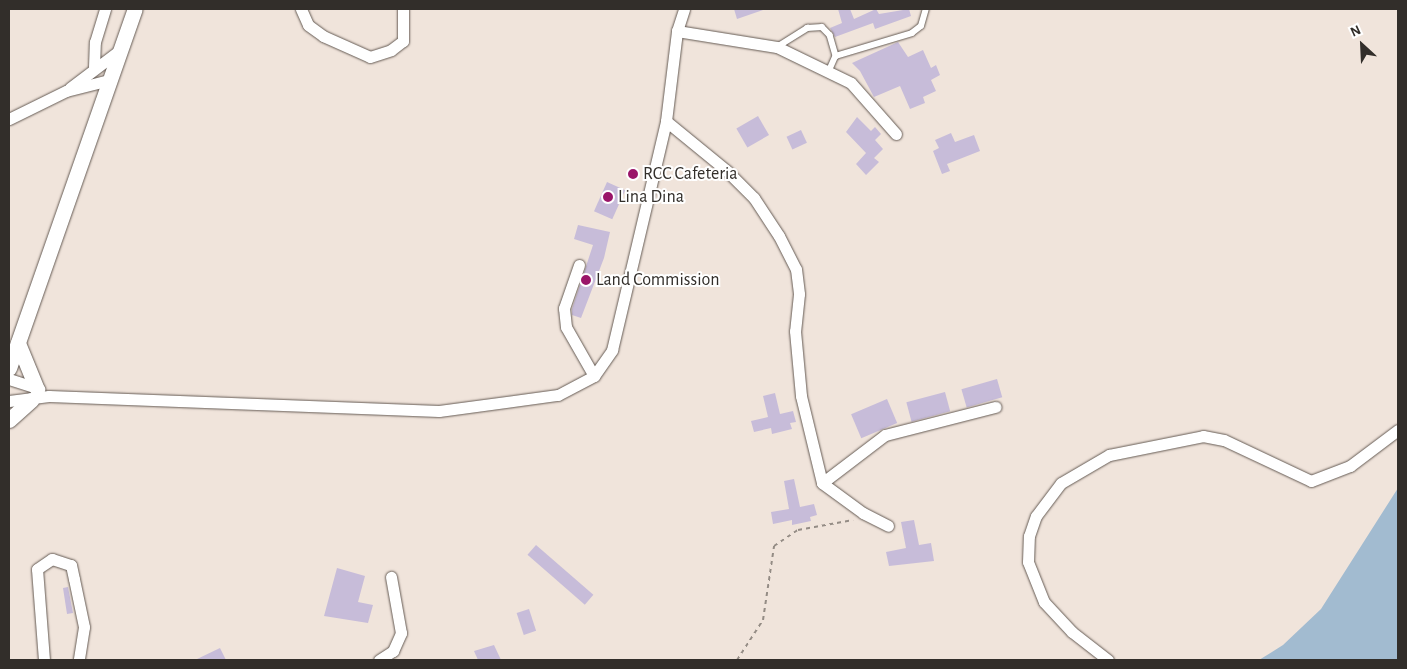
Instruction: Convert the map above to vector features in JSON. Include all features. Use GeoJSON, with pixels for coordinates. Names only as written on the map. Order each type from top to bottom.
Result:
{"type":"FeatureCollection","features":[{"type":"Feature","properties":{"kind":"street"},"geometry":{"type":"LineString","coordinates":[[94,67],[95,42],[105,9]]}},
{"type":"Feature","properties":{"kind":"street"},"geometry":{"type":"LineString","coordinates":[[9,368],[135,9]]}},
{"type":"Feature","properties":{"kind":"street"},"geometry":{"type":"LineString","coordinates":[[301,9],[308,25],[323,36],[370,57],[391,50],[403,41],[403,9]]}},
{"type":"Feature","properties":{"kind":"street"},"geometry":{"type":"LineString","coordinates":[[9,401],[39,395],[439,411],[558,395],[594,376],[612,350],[666,121],[677,31],[684,9]]}},
{"type":"Feature","properties":{"kind":"street"},"geometry":{"type":"LineString","coordinates":[[677,31],[777,46],[851,83],[896,134]]}},
{"type":"Feature","properties":{"kind":"street"},"geometry":{"type":"LineString","coordinates":[[66,91],[94,67],[120,50]]}},
{"type":"Feature","properties":{"kind":"street"},"geometry":{"type":"LineString","coordinates":[[9,120],[66,91],[109,80]]}},
{"type":"Feature","properties":{"kind":"street"},"geometry":{"type":"LineString","coordinates":[[666,121],[727,171],[754,198],[796,269],[799,294],[795,331],[802,396],[822,483],[863,513],[888,526]]}},
{"type":"Feature","properties":{"kind":"street"},"geometry":{"type":"LineString","coordinates":[[579,266],[564,308],[566,327],[594,376]]}},
{"type":"Feature","properties":{"kind":"street"},"geometry":{"type":"LineString","coordinates":[[18,343],[39,395]]}},
{"type":"Feature","properties":{"kind":"street"},"geometry":{"type":"LineString","coordinates":[[9,380],[39,395]]}},
{"type":"Feature","properties":{"kind":"street"},"geometry":{"type":"LineString","coordinates":[[9,420],[39,395]]}},
{"type":"Feature","properties":{"kind":"street"},"geometry":{"type":"LineString","coordinates":[[822,483],[885,435],[995,407]]}},
{"type":"Feature","properties":{"kind":"street"},"geometry":{"type":"LineString","coordinates":[[1108,660],[1072,632],[1044,602],[1028,562],[1029,536],[1036,516],[1061,483],[1109,455],[1203,436],[1224,440],[1311,481],[1350,466],[1398,430]]}},
{"type":"Feature","properties":{"kind":"street"},"geometry":{"type":"LineString","coordinates":[[44,660],[37,568],[52,560],[71,565],[84,627],[79,660]]}},
{"type":"Feature","properties":{"kind":"street"},"geometry":{"type":"LineString","coordinates":[[379,660],[393,651],[401,633],[391,577]]}},
{"type":"Feature","properties":{"kind":"lane"},"geometry":{"type":"LineString","coordinates":[[836,56],[912,33],[921,26],[926,9]]}},
{"type":"Feature","properties":{"kind":"lane"},"geometry":{"type":"LineString","coordinates":[[777,46],[807,28],[822,27],[830,35],[836,56],[829,72]]}},
{"type":"Feature","properties":{"kind":"path"},"geometry":{"type":"LineString","coordinates":[[737,660],[763,620],[774,546],[798,530],[851,522],[863,513]]}},
{"type":"Feature","properties":{"kind":"water"},"geometry":{"type":"Polygon","coordinates":[[[1398,488],[1398,660],[1259,660],[1283,645],[1321,609],[1398,488]]]}},
{"type":"Feature","properties":{"kind":"building"},"geometry":{"type":"Polygon","coordinates":[[[734,9],[763,9],[763,10],[737,19],[734,9]]]}},
{"type":"Feature","properties":{"kind":"building"},"geometry":{"type":"Polygon","coordinates":[[[838,9],[850,9],[854,19],[876,9],[879,14],[909,9],[911,16],[875,29],[873,23],[835,37],[830,28],[842,23],[838,9]]]}},
{"type":"Feature","properties":{"kind":"building"},"geometry":{"type":"Polygon","coordinates":[[[898,42],[908,57],[923,50],[931,68],[936,65],[940,75],[931,80],[936,91],[923,97],[925,103],[910,109],[900,86],[874,97],[860,71],[852,63],[898,42]]]}},
{"type":"Feature","properties":{"kind":"building"},"geometry":{"type":"Polygon","coordinates":[[[758,116],[769,135],[747,148],[736,128],[758,116]]]}},
{"type":"Feature","properties":{"kind":"building"},"geometry":{"type":"Polygon","coordinates":[[[857,117],[871,131],[875,127],[881,134],[875,140],[883,149],[874,158],[879,162],[866,175],[856,164],[866,153],[846,132],[857,117]]]}},
{"type":"Feature","properties":{"kind":"building"},"geometry":{"type":"Polygon","coordinates":[[[801,130],[807,143],[792,149],[786,137],[801,130]]]}},
{"type":"Feature","properties":{"kind":"building"},"geometry":{"type":"Polygon","coordinates":[[[951,133],[955,142],[974,135],[980,151],[947,164],[950,171],[942,174],[933,151],[939,148],[935,140],[951,133]]]}},
{"type":"Feature","properties":{"kind":"building"},"geometry":{"type":"Polygon","coordinates":[[[607,182],[625,190],[612,219],[594,211],[607,182]]]}},
{"type":"Feature","properties":{"kind":"building"},"geometry":{"type":"Polygon","coordinates":[[[578,225],[610,232],[604,258],[581,318],[572,315],[572,309],[593,245],[574,239],[578,225]]]}},
{"type":"Feature","properties":{"kind":"building"},"geometry":{"type":"Polygon","coordinates":[[[997,379],[1002,397],[967,407],[961,389],[997,379]]]}},
{"type":"Feature","properties":{"kind":"building"},"geometry":{"type":"Polygon","coordinates":[[[945,392],[950,411],[912,422],[906,402],[945,392]]]}},
{"type":"Feature","properties":{"kind":"building"},"geometry":{"type":"Polygon","coordinates":[[[775,393],[780,414],[793,411],[796,422],[790,423],[792,429],[772,434],[771,428],[754,432],[751,421],[768,417],[763,396],[775,393]]]}},
{"type":"Feature","properties":{"kind":"building"},"geometry":{"type":"Polygon","coordinates":[[[887,399],[897,423],[861,438],[851,414],[887,399]]]}},
{"type":"Feature","properties":{"kind":"building"},"geometry":{"type":"Polygon","coordinates":[[[794,479],[800,507],[814,504],[817,515],[810,517],[811,521],[792,525],[792,520],[773,524],[771,512],[789,509],[784,481],[794,479]]]}},
{"type":"Feature","properties":{"kind":"building"},"geometry":{"type":"Polygon","coordinates":[[[914,520],[919,545],[931,543],[934,561],[889,566],[886,552],[906,548],[901,522],[914,520]]]}},
{"type":"Feature","properties":{"kind":"building"},"geometry":{"type":"Polygon","coordinates":[[[536,545],[593,595],[585,605],[527,555],[536,545]]]}},
{"type":"Feature","properties":{"kind":"building"},"geometry":{"type":"Polygon","coordinates":[[[337,568],[365,576],[358,602],[373,605],[368,623],[324,616],[337,568]]]}},
{"type":"Feature","properties":{"kind":"building"},"geometry":{"type":"Polygon","coordinates":[[[68,587],[73,613],[67,614],[63,588],[68,587]]]}},
{"type":"Feature","properties":{"kind":"building"},"geometry":{"type":"Polygon","coordinates":[[[529,609],[536,631],[524,635],[517,613],[529,609]]]}},
{"type":"Feature","properties":{"kind":"building"},"geometry":{"type":"Polygon","coordinates":[[[494,645],[501,660],[478,660],[474,651],[494,645]]]}},
{"type":"Feature","properties":{"kind":"building"},"geometry":{"type":"Polygon","coordinates":[[[220,648],[226,660],[195,660],[220,648]]]}},
{"type":"Feature","properties":{"kind":"place","name":"RCC Cafeteria"},"geometry":{"type":"Point","coordinates":[633,174]}},
{"type":"Feature","properties":{"kind":"place","name":"Lina Dina"},"geometry":{"type":"Point","coordinates":[608,197]}},
{"type":"Feature","properties":{"kind":"place","name":"Land Commission"},"geometry":{"type":"Point","coordinates":[586,280]}}]}
